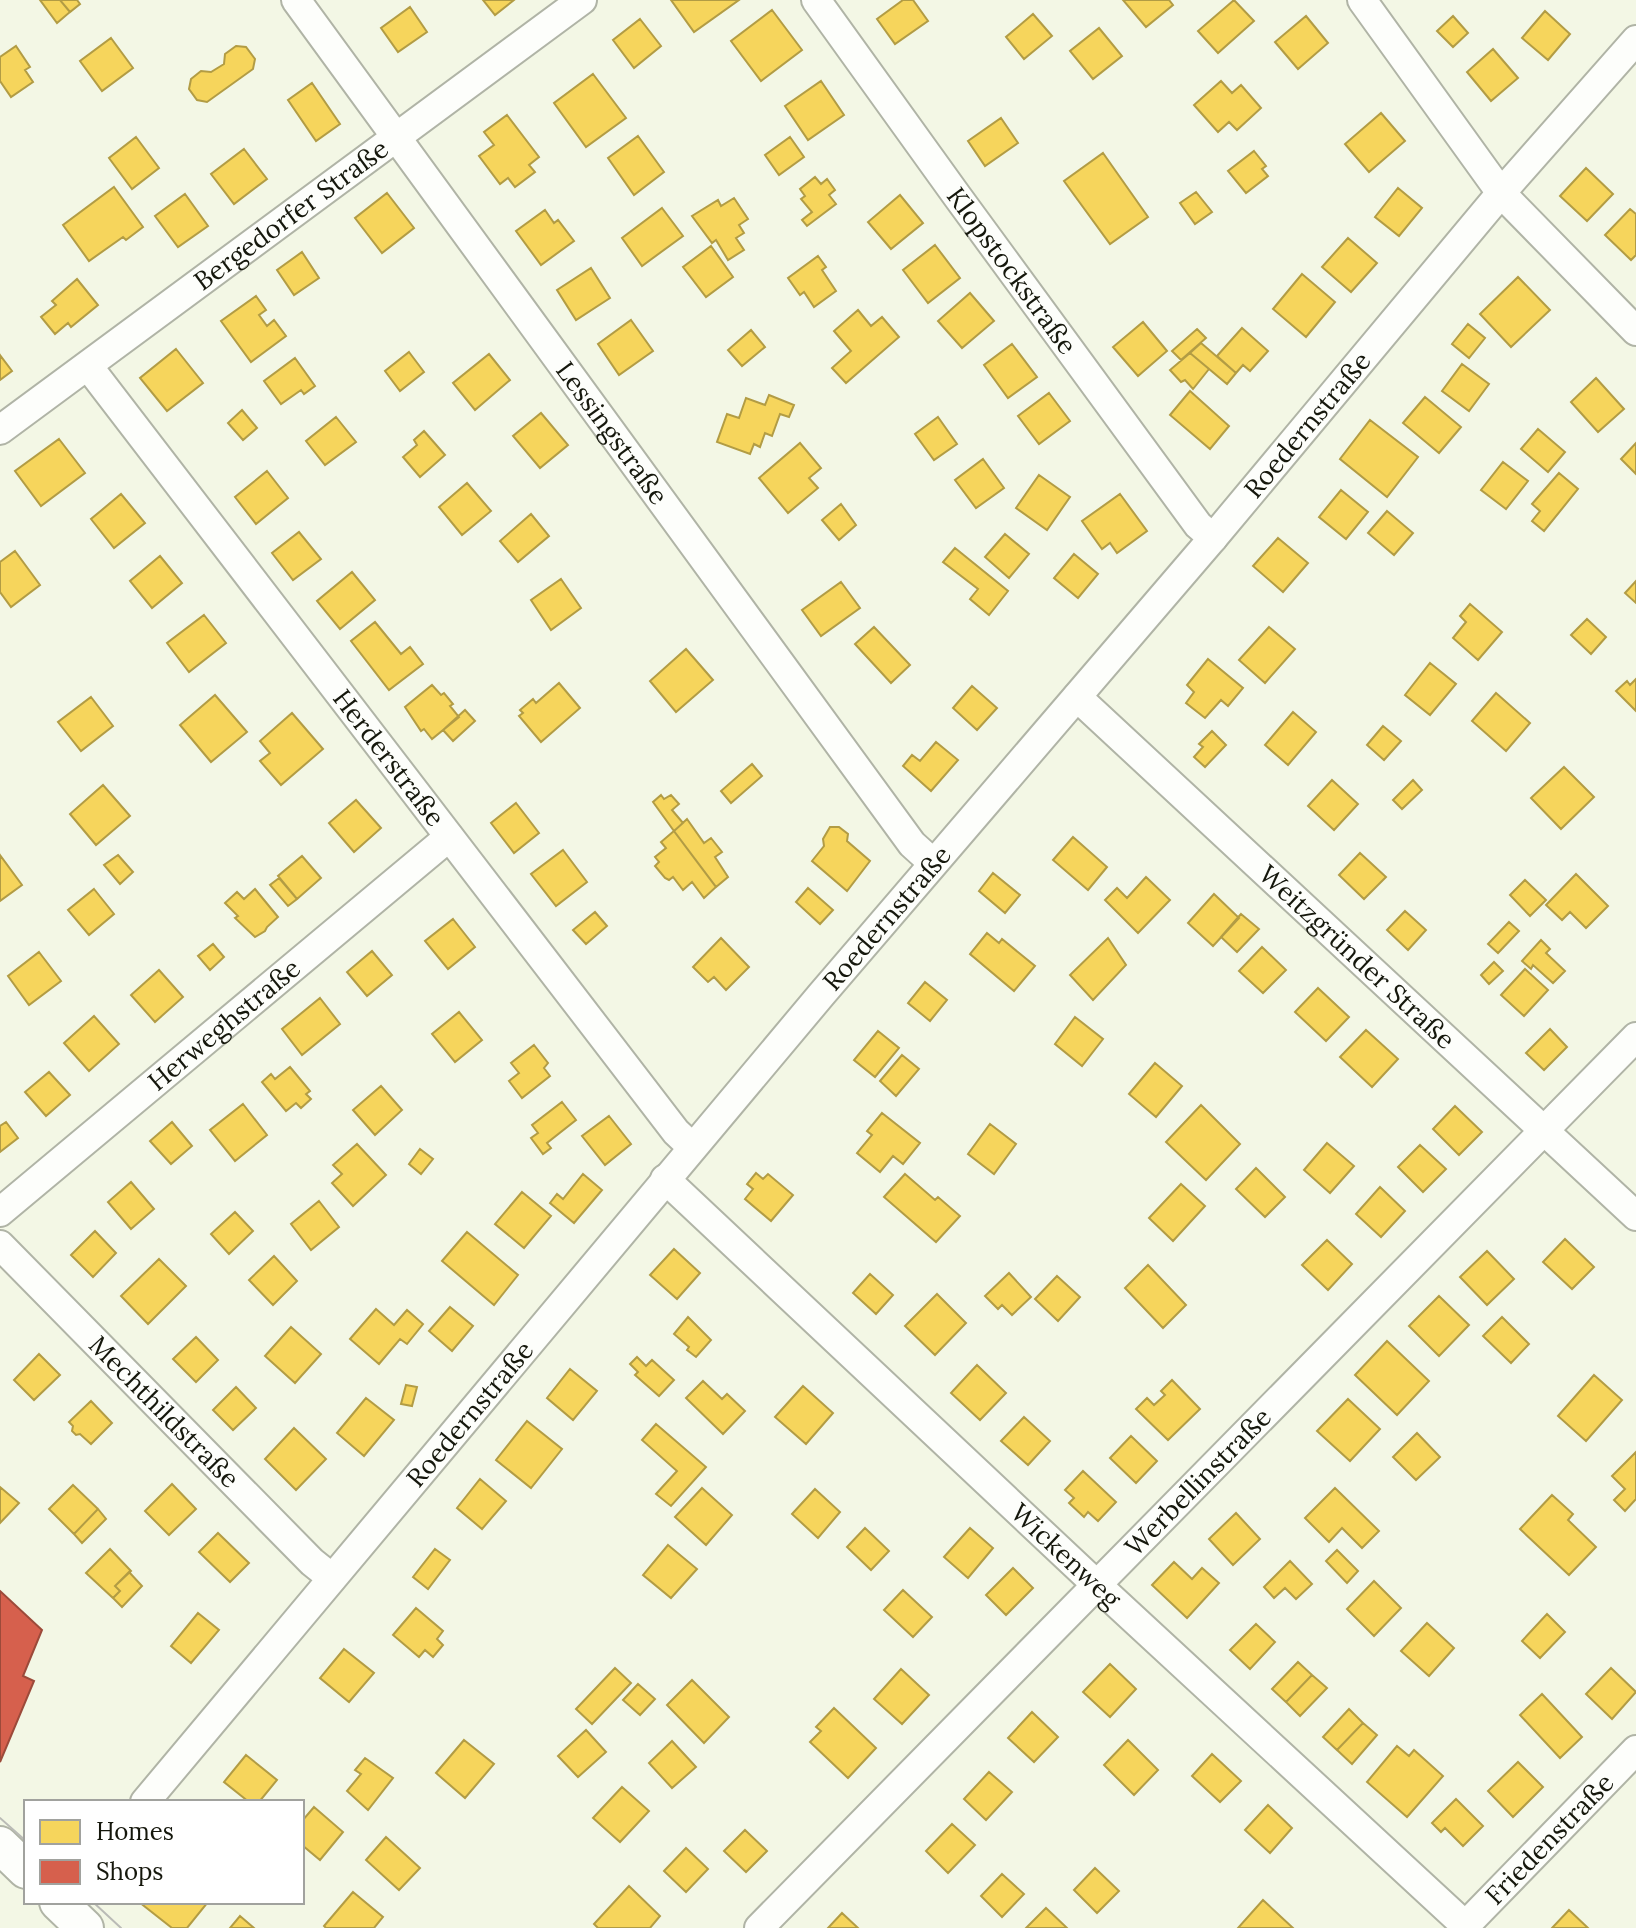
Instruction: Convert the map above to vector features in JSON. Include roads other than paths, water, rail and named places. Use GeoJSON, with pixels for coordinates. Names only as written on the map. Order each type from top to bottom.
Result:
{"type":"FeatureCollection","features":[{"type":"Feature","properties":{"kind":"main road"},"geometry":{"type":"LineString","coordinates":[[0,1845],[24,1868]]}},
{"type":"Feature","properties":{"kind":"main road"},"geometry":{"type":"LineString","coordinates":[[61,1904],[85,1928]]}},
{"type":"Feature","properties":{"kind":"street","name":"Lessingstraße"},"geometry":{"type":"LineString","coordinates":[[296,0],[912,844],[933,863]]}},
{"type":"Feature","properties":{"kind":"street","name":"Bergedorfer Straße"},"geometry":{"type":"LineString","coordinates":[[0,430],[582,0]]}},
{"type":"Feature","properties":{"kind":"street","name":"Klopstockstraße"},"geometry":{"type":"LineString","coordinates":[[816,0],[1198,525],[1213,538]]}},
{"type":"Feature","properties":{"kind":"street"},"geometry":{"type":"LineString","coordinates":[[1362,0],[1501,193],[1636,331]]}},
{"type":"Feature","properties":{"kind":"street","name":"Roedernstraße"},"geometry":{"type":"LineString","coordinates":[[147,1800],[692,1147],[1213,538],[1501,193],[1636,40]]}},
{"type":"Feature","properties":{"kind":"street","name":"Herderstraße"},"geometry":{"type":"LineString","coordinates":[[88,366],[676,1132],[692,1147]]}},
{"type":"Feature","properties":{"kind":"street","name":"Weitzgründer Straße"},"geometry":{"type":"LineString","coordinates":[[1077,697],[1636,1216]]}},
{"type":"Feature","properties":{"kind":"street","name":"Herweghstraße"},"geometry":{"type":"LineString","coordinates":[[0,1212],[449,837]]}},
{"type":"Feature","properties":{"kind":"street","name":"Werbellinstraße"},"geometry":{"type":"LineString","coordinates":[[759,1928],[1636,1037]]}},
{"type":"Feature","properties":{"kind":"street","name":"Wickenweg"},"geometry":{"type":"LineString","coordinates":[[665,1179],[1465,1927]]}},
{"type":"Feature","properties":{"kind":"street","name":"Mechthildstraße"},"geometry":{"type":"LineString","coordinates":[[0,1245],[301,1551],[332,1578]]}},
{"type":"Feature","properties":{"kind":"street","name":"Friedenstraße"},"geometry":{"type":"LineString","coordinates":[[1465,1927],[1636,1750]]}},
{"type":"Feature","properties":{"kind":"tram line"},"geometry":{"type":"LineString","coordinates":[[0,1818],[24,1839]]}},
{"type":"Feature","properties":{"kind":"tram line"},"geometry":{"type":"LineString","coordinates":[[95,1904],[121,1928]]}}]}
